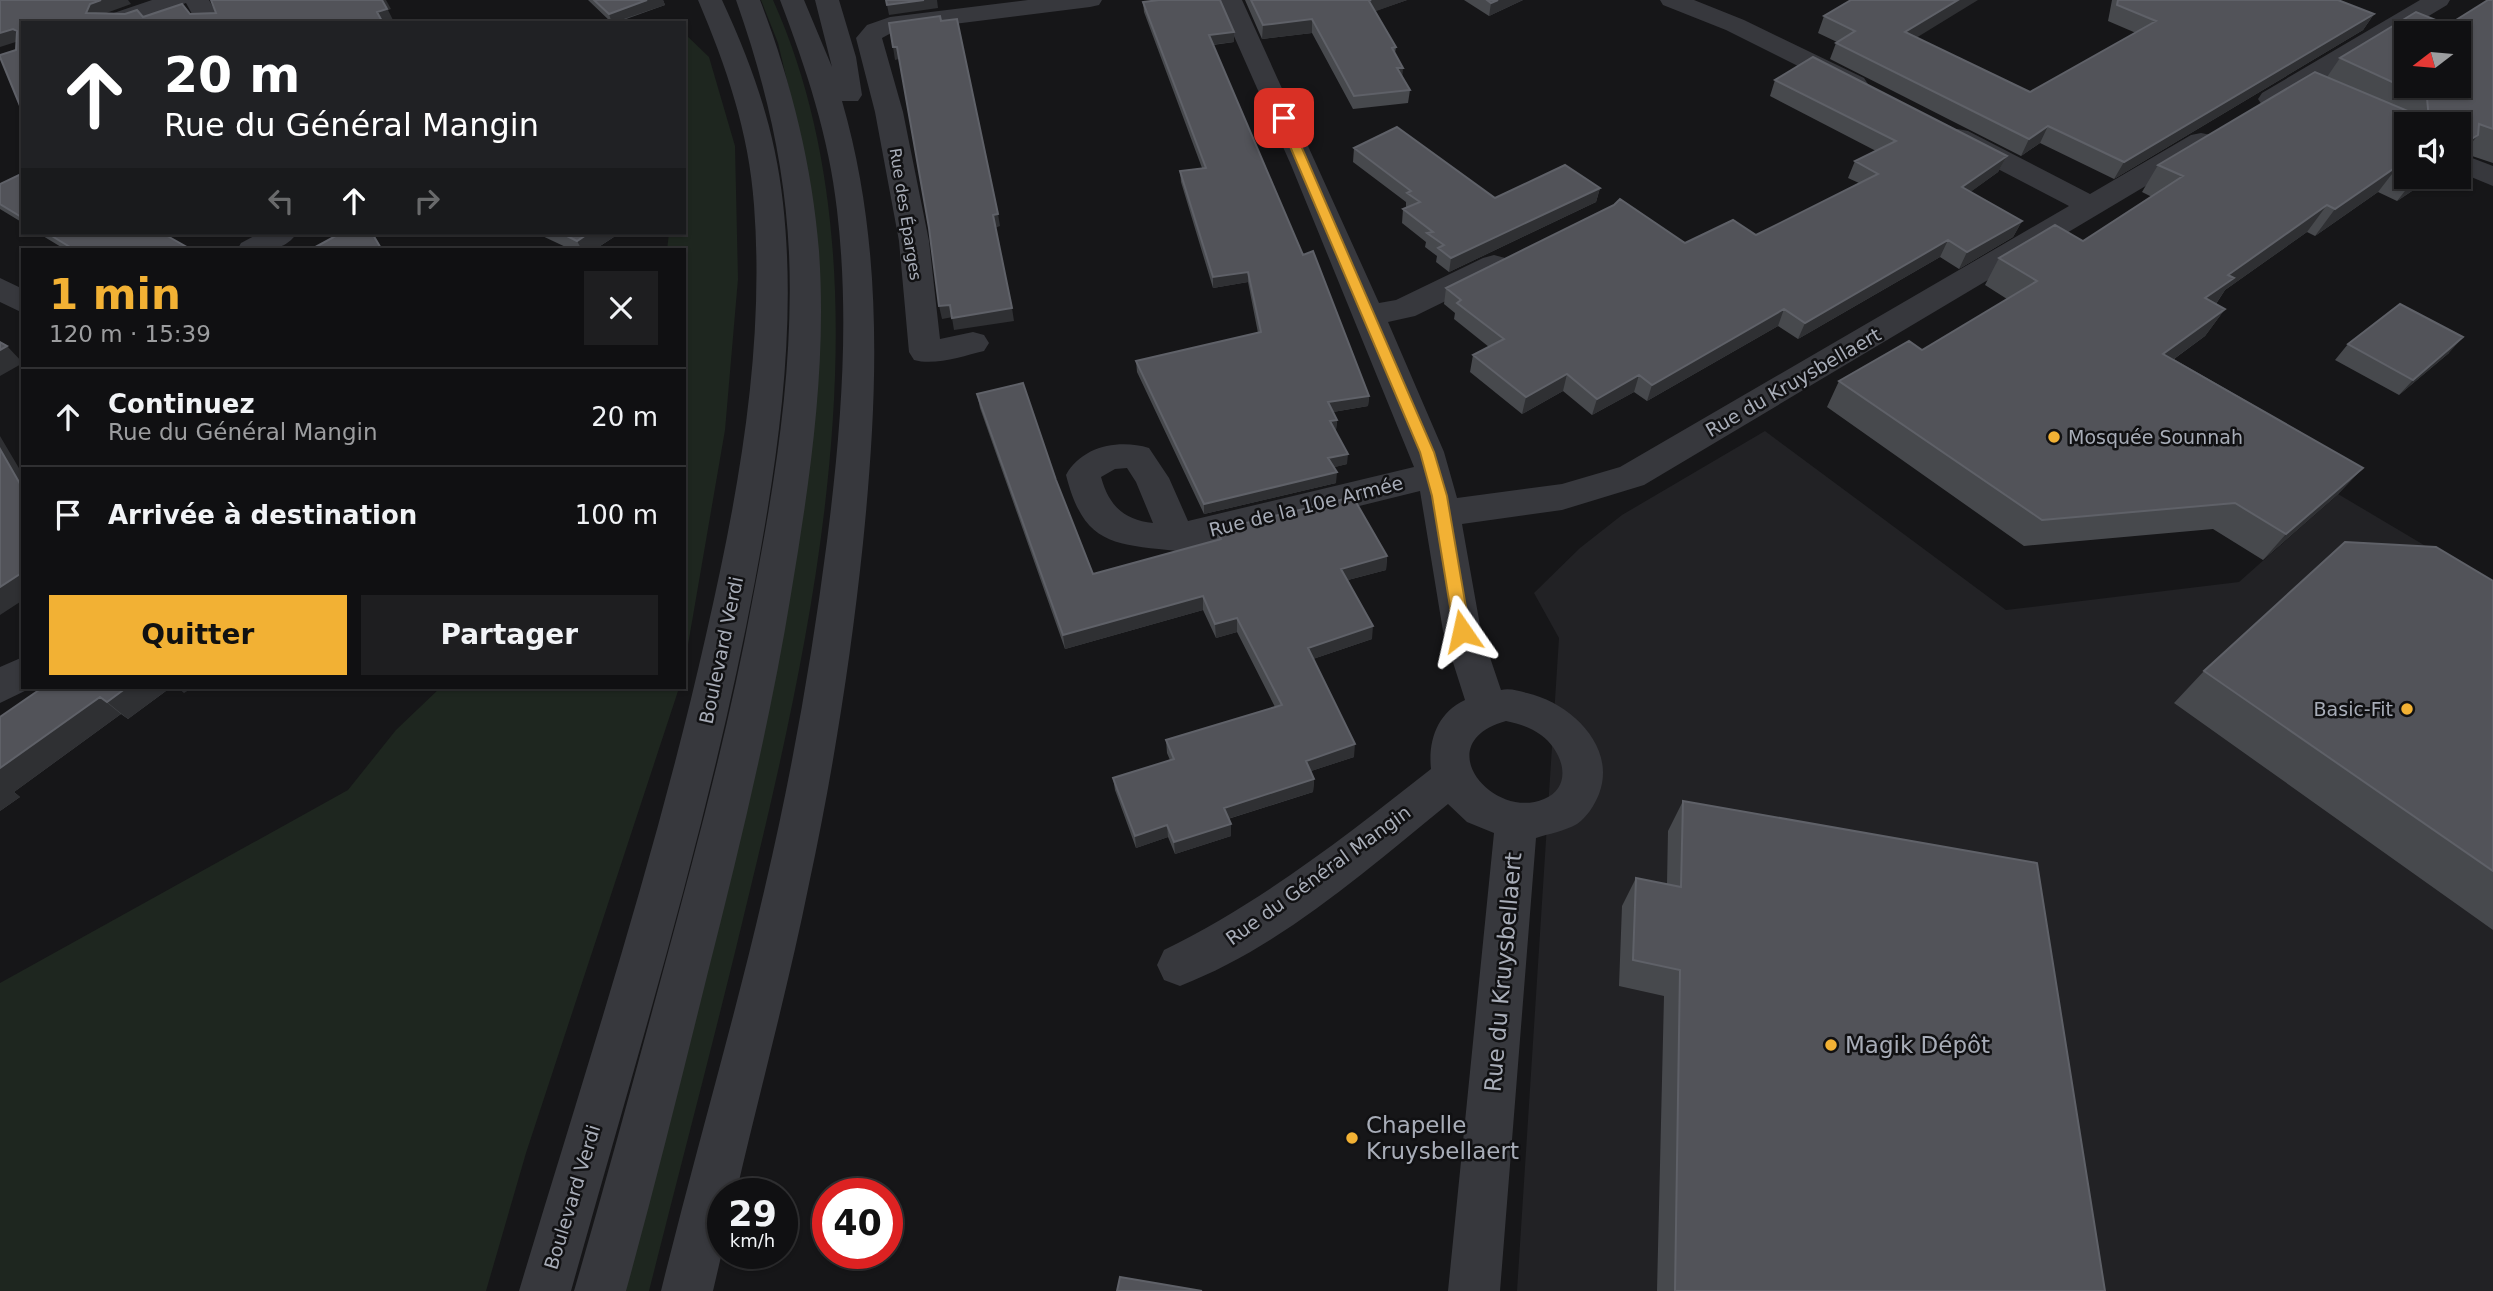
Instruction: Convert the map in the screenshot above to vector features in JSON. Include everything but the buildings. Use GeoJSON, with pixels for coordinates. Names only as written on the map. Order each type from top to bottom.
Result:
{"type":"FeatureCollection","features":[{"type":"Feature","properties":{"kind":"street"},"geometry":{"type":"LineString","coordinates":[[114,21],[176,0]]}},
{"type":"Feature","properties":{"kind":"street"},"geometry":{"type":"LineString","coordinates":[[197,0],[209,21]]}},
{"type":"Feature","properties":{"kind":"street","name":"Boulevard Verdi"},"geometry":{"type":"LineString","coordinates":[[544,1291],[696,764],[728,625],[767,397],[773,316],[763,167],[754,116],[740,64],[710,0]]}},
{"type":"Feature","properties":{"kind":"street","name":"Boulevard Verdi"},"geometry":{"type":"LineString","coordinates":[[600,1291],[736,774],[769,617],[801,405],[805,294],[800,211],[782,104],[760,29],[748,0]]}},
{"type":"Feature","properties":{"kind":"street"},"geometry":{"type":"LineString","coordinates":[[792,0],[825,82],[849,188]]}},
{"type":"Feature","properties":{"kind":"street"},"geometry":{"type":"LineString","coordinates":[[687,1291],[787,887],[831,649],[857,446],[861,376],[858,268],[849,188],[848,82],[827,0]]}},
{"type":"Feature","properties":{"kind":"street"},"geometry":{"type":"LineString","coordinates":[[969,7],[1090,0]]}},
{"type":"Feature","properties":{"kind":"street"},"geometry":{"type":"LineString","coordinates":[[1230,0],[1370,315],[1435,475],[1462,631],[1487,708]]}},
{"type":"Feature","properties":{"kind":"street"},"geometry":{"type":"LineString","coordinates":[[1672,0],[1875,84],[1727,0]]}},
{"type":"Feature","properties":{"kind":"street","name":"Rue du Kruysbellaert"},"geometry":{"type":"LineString","coordinates":[[1443,513],[1569,497],[1595,491],[1632,476],[2238,119],[2307,91],[2376,24],[2438,0]]}},
{"type":"Feature","properties":{"kind":"street","name":"Rue des Éparges"},"geometry":{"type":"LineString","coordinates":[[969,7],[881,27],[873,31],[869,44],[889,111],[914,241],[925,352],[973,343]]}},
{"type":"Feature","properties":{"kind":"street"},"geometry":{"type":"LineString","coordinates":[[1943,119],[2103,200]]}},
{"type":"Feature","properties":{"kind":"street"},"geometry":{"type":"LineString","coordinates":[[2471,167],[2493,177]]}},
{"type":"Feature","properties":{"kind":"street"},"geometry":{"type":"LineString","coordinates":[[256,248],[278,235]]}},
{"type":"Feature","properties":{"kind":"street"},"geometry":{"type":"LineString","coordinates":[[1370,315],[1404,309],[1514,255]]}},
{"type":"Feature","properties":{"kind":"street","name":"Rue de la 10e Armée"},"geometry":{"type":"LineString","coordinates":[[1177,537],[1435,475]]}},
{"type":"Feature","properties":{"kind":"street"},"geometry":{"type":"LineString","coordinates":[[0,687],[21,674]]}},
{"type":"Feature","properties":{"kind":"street"},"geometry":{"type":"LineString","coordinates":[[1516,706],[1546,715],[1570,733],[1583,758],[1582,782],[1570,804],[1545,817],[1516,820],[1496,816],[1477,806],[1462,792],[1452,776],[1448,759],[1453,735],[1463,721],[1487,708],[1516,706]]}},
{"type":"Feature","properties":{"kind":"street","name":"Rue du Général Mangin"},"geometry":{"type":"LineString","coordinates":[[1180,965],[1210,951],[1266,916],[1370,841],[1452,776]]}},
{"type":"Feature","properties":{"kind":"street","name":"Rue du Kruysbellaert"},"geometry":{"type":"LineString","coordinates":[[1474,1291],[1516,820]]}},
{"type":"Feature","properties":{"kind":"street","name":"Boulevard Verdi"},"geometry":{"type":"LineString","coordinates":[[595,1291],[615,1238]]}},
{"type":"Feature","properties":{"kind":"shaded area"},"geometry":{"type":"Polygon","coordinates":[[[761,0],[773,0],[809,103],[829,212],[836,325],[831,440],[818,556],[799,670],[739,937],[649,1291],[622,1291],[781,638],[795,114],[778,43],[761,0]]]}},
{"type":"Feature","properties":{"kind":"shaded area"},"geometry":{"type":"Polygon","coordinates":[[[686,35],[709,57],[735,146],[738,279],[725,430],[686,656],[686,248],[667,248],[669,235],[686,235],[686,35]]]}},
{"type":"Feature","properties":{"kind":"shaded area"},"geometry":{"type":"Polygon","coordinates":[[[1765,431],[2006,610],[2239,582],[2338,494],[2493,586],[2493,1291],[1517,1291],[1559,638],[1534,593],[1580,548],[1622,515],[1765,431]]]}},
{"type":"Feature","properties":{"kind":"shaded area"},"geometry":{"type":"Polygon","coordinates":[[[439,689],[679,689],[526,1153],[486,1291],[0,1291],[0,983],[348,790],[396,730],[439,689]]]}},
{"type":"Feature","properties":{"kind":"place","name":"Mosquée Sounnah"},"geometry":{"type":"Point","coordinates":[2054,437]}},
{"type":"Feature","properties":{"kind":"place","name":"Basic-Fit"},"geometry":{"type":"Point","coordinates":[2407,709]}},
{"type":"Feature","properties":{"kind":"place","name":"Magik Dépôt"},"geometry":{"type":"Point","coordinates":[1831,1045]}},
{"type":"Feature","properties":{"kind":"place","name":"Chapelle Kruysbellaert"},"geometry":{"type":"Point","coordinates":[1352,1138]}},
{"type":"Feature","properties":{"kind":"route"},"geometry":{"type":"LineString","coordinates":[[1284,118],[1418,428],[1435,475],[1462,631]]}}]}
